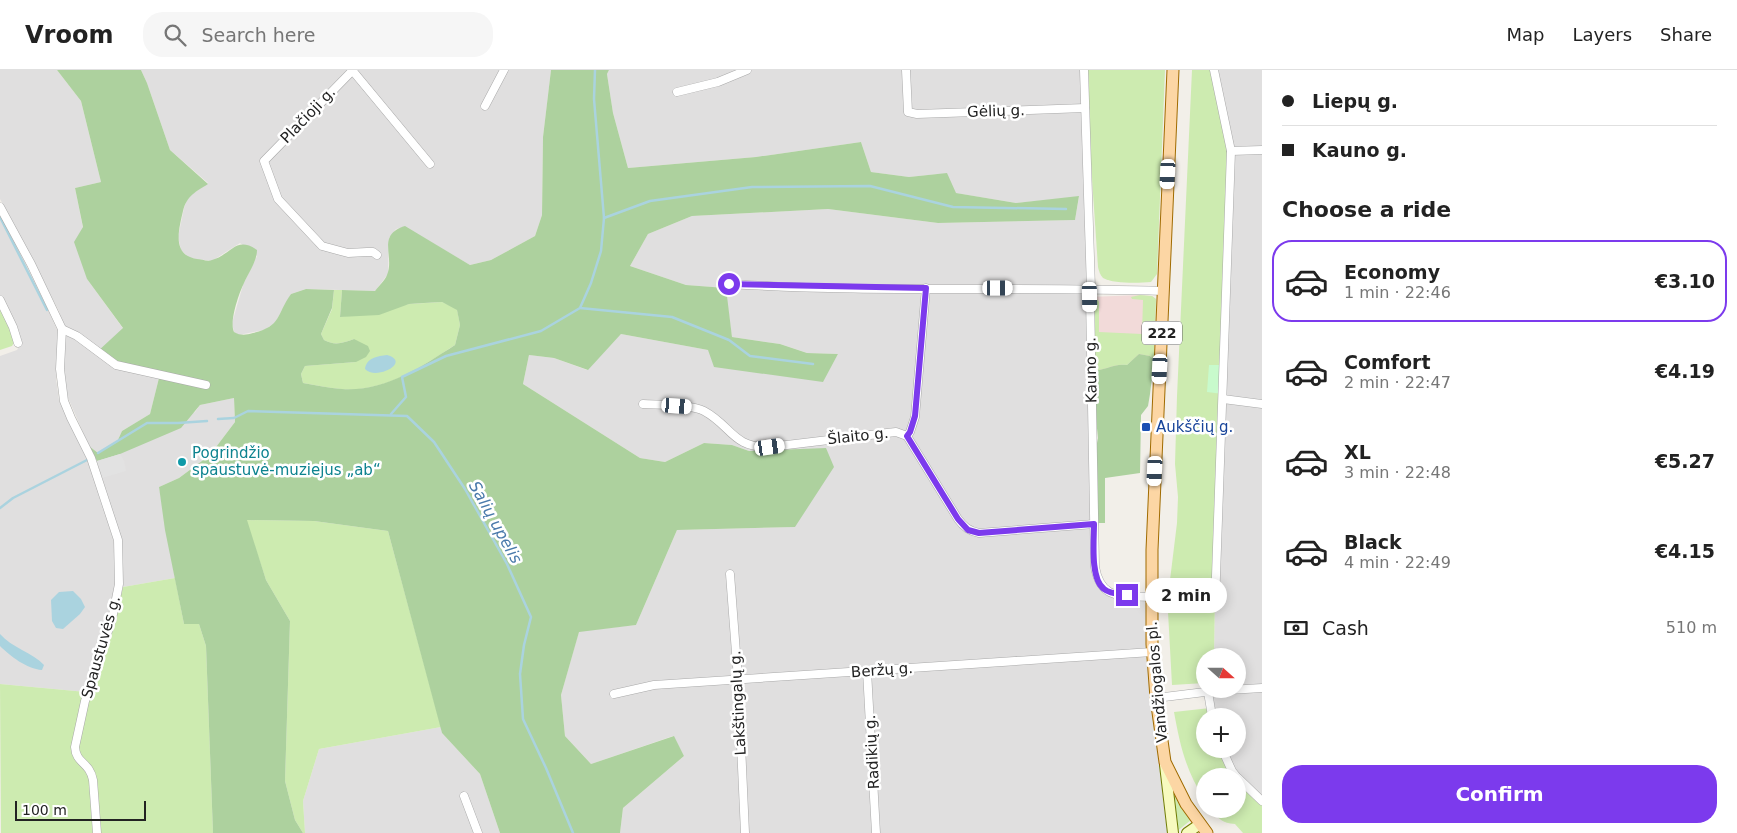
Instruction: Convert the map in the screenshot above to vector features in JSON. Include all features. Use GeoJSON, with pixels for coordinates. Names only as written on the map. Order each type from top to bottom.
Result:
{"type":"FeatureCollection","features":[{"type":"Feature","properties":{"kind":"main road","name":"Vandžiogalos pl."},"geometry":{"type":"LineString","coordinates":[[1173,70],[1151,596],[1152,652],[1165,762],[1174,783],[1204,829]]}},
{"type":"Feature","properties":{"kind":"main road"},"geometry":{"type":"LineString","coordinates":[[1165,762],[1173,833]]}},
{"type":"Feature","properties":{"kind":"main road"},"geometry":{"type":"LineString","coordinates":[[1187,833],[1204,829]]}},
{"type":"Feature","properties":{"kind":"street"},"geometry":{"type":"LineString","coordinates":[[352,70],[430,164]]}},
{"type":"Feature","properties":{"kind":"street","name":"Plačioji g."},"geometry":{"type":"LineString","coordinates":[[352,70],[264,160],[278,199],[322,246],[348,253],[373,252],[377,255]]}},
{"type":"Feature","properties":{"kind":"street"},"geometry":{"type":"LineString","coordinates":[[485,106],[504,70]]}},
{"type":"Feature","properties":{"kind":"street"},"geometry":{"type":"LineString","coordinates":[[677,92],[718,82],[747,70]]}},
{"type":"Feature","properties":{"kind":"street","name":"Gėlių g."},"geometry":{"type":"LineString","coordinates":[[906,70],[908,112],[916,114],[1085,108]]}},
{"type":"Feature","properties":{"kind":"street","name":"Kauno g."},"geometry":{"type":"LineString","coordinates":[[1084,70],[1091,288],[1095,567],[1100,586],[1108,592],[1151,596]]}},
{"type":"Feature","properties":{"kind":"street"},"geometry":{"type":"LineString","coordinates":[[1214,70],[1231,151],[1223,399],[1216,531],[1215,604]]}},
{"type":"Feature","properties":{"kind":"street"},"geometry":{"type":"LineString","coordinates":[[1231,151],[1262,150]]}},
{"type":"Feature","properties":{"kind":"street"},"geometry":{"type":"LineString","coordinates":[[0,207],[31,264],[62,329],[77,336],[116,365],[206,385]]}},
{"type":"Feature","properties":{"kind":"street"},"geometry":{"type":"LineString","coordinates":[[729,284],[926,288],[1091,288],[1164,291]]}},
{"type":"Feature","properties":{"kind":"street"},"geometry":{"type":"LineString","coordinates":[[907,436],[915,416],[926,288]]}},
{"type":"Feature","properties":{"kind":"street"},"geometry":{"type":"LineString","coordinates":[[0,300],[13,327],[18,343]]}},
{"type":"Feature","properties":{"kind":"street","name":"Spaustuvės g."},"geometry":{"type":"LineString","coordinates":[[62,329],[60,369],[64,401],[91,458],[118,540],[119,584],[112,619],[85,701],[76,747],[76,754],[88,766],[93,780],[97,833]]}},
{"type":"Feature","properties":{"kind":"street"},"geometry":{"type":"LineString","coordinates":[[1223,399],[1262,404]]}},
{"type":"Feature","properties":{"kind":"street","name":"Šlaito g."},"geometry":{"type":"LineString","coordinates":[[643,404],[703,410],[738,439],[756,447],[896,432],[907,436],[958,519],[968,530],[979,533],[1094,524]]}},
{"type":"Feature","properties":{"kind":"street","name":"Lakštingalų g."},"geometry":{"type":"LineString","coordinates":[[730,574],[738,679],[745,833]]}},
{"type":"Feature","properties":{"kind":"street","name":"Beržų g."},"geometry":{"type":"LineString","coordinates":[[614,694],[654,685],[1152,652]]}},
{"type":"Feature","properties":{"kind":"street","name":"Radikių g."},"geometry":{"type":"LineString","coordinates":[[868,671],[876,833]]}},
{"type":"Feature","properties":{"kind":"street"},"geometry":{"type":"LineString","coordinates":[[1246,689],[1262,688]]}},
{"type":"Feature","properties":{"kind":"street"},"geometry":{"type":"LineString","coordinates":[[1156,698],[1196,693]]}},
{"type":"Feature","properties":{"kind":"street"},"geometry":{"type":"LineString","coordinates":[[1246,786],[1262,801]]}},
{"type":"Feature","properties":{"kind":"street"},"geometry":{"type":"LineString","coordinates":[[464,796],[478,833]]}},
{"type":"Feature","properties":{"kind":"shaded area"},"geometry":{"type":"Polygon","coordinates":[[[0,70],[57,70],[81,101],[101,182],[75,188],[83,228],[87,279],[159,378],[150,414],[122,431],[117,442],[98,453],[89,446],[66,393],[63,371],[64,330],[59,311],[0,199],[0,70]]]}},
{"type":"Feature","properties":{"kind":"shaded area"},"geometry":{"type":"Polygon","coordinates":[[[141,70],[551,70],[543,137],[542,215],[535,236],[491,260],[470,265],[405,227],[396,229],[389,238],[388,274],[375,291],[306,289],[291,294],[275,323],[264,330],[239,335],[234,332],[232,323],[243,285],[257,256],[240,243],[212,261],[189,258],[181,250],[178,237],[188,197],[208,183],[170,150],[141,70]]]}},
{"type":"Feature","properties":{"kind":"shaded area"},"geometry":{"type":"Polygon","coordinates":[[[609,70],[1084,70],[1095,567],[1103,589],[1146,596],[1169,833],[620,833],[623,808],[684,756],[673,736],[591,764],[565,736],[561,695],[579,631],[636,625],[677,530],[795,527],[753,452],[732,445],[704,443],[665,462],[640,458],[523,384],[529,355],[554,358],[587,370],[621,334],[708,350],[823,381],[838,354],[807,353],[780,344],[732,337],[725,288],[686,285],[630,266],[648,234],[692,216],[828,209],[938,223],[1075,220],[1079,197],[1016,203],[955,193],[938,174],[909,177],[871,172],[861,142],[756,157],[628,168],[613,113],[607,74],[609,70]]]}},
{"type":"Feature","properties":{"kind":"shaded area"},"geometry":{"type":"Polygon","coordinates":[[[1216,70],[1262,70],[1262,805],[1246,787],[1246,768],[1233,768],[1227,758],[1246,758],[1246,708],[1210,708],[1209,703],[1211,698],[1246,698],[1246,648],[1214,648],[1216,70]]]}},
{"type":"Feature","properties":{"kind":"shaded area"},"geometry":{"type":"Polygon","coordinates":[[[0,216],[14,240],[58,332],[56,379],[59,400],[91,466],[114,542],[116,582],[111,613],[86,692],[0,684],[0,356],[17,350],[20,345],[13,322],[0,295],[0,216]]]}},
{"type":"Feature","properties":{"kind":"shaded area"},"geometry":{"type":"Polygon","coordinates":[[[1152,296],[1156,299],[1154,360],[1150,356],[1099,371],[1090,297],[1152,296]]]}},
{"type":"Feature","properties":{"kind":"shaded area"},"geometry":{"type":"Polygon","coordinates":[[[234,398],[235,422],[210,455],[179,478],[159,487],[175,578],[123,587],[121,539],[97,461],[195,412],[200,405],[234,398]]]}},
{"type":"Feature","properties":{"kind":"shaded area"},"geometry":{"type":"Polygon","coordinates":[[[120,454],[126,471],[102,478],[97,461],[120,454]]]}},
{"type":"Feature","properties":{"kind":"shaded area"},"geometry":{"type":"Polygon","coordinates":[[[441,727],[442,733],[480,774],[500,833],[305,833],[303,801],[319,749],[441,727]]]}},
{"type":"Feature","properties":{"kind":"green space"},"geometry":{"type":"Polygon","coordinates":[[[57,70],[141,70],[170,150],[208,184],[192,194],[185,206],[179,233],[180,247],[183,252],[189,257],[210,261],[219,258],[239,245],[250,246],[257,250],[235,308],[233,327],[234,332],[239,334],[250,334],[269,327],[277,319],[291,294],[306,289],[334,290],[332,308],[321,334],[324,340],[343,343],[354,339],[368,346],[370,351],[366,357],[356,362],[305,366],[301,374],[303,383],[337,389],[358,389],[387,382],[429,362],[455,345],[460,325],[457,310],[442,302],[409,304],[379,315],[340,317],[342,290],[375,291],[385,279],[389,268],[389,240],[396,230],[405,226],[470,265],[491,260],[535,236],[542,215],[543,137],[551,70],[609,70],[607,74],[613,113],[628,168],[756,157],[861,142],[871,172],[909,177],[947,173],[956,193],[1016,203],[1079,196],[1075,220],[938,223],[828,209],[692,216],[648,234],[630,266],[686,285],[726,288],[732,337],[780,344],[807,353],[838,354],[823,382],[714,367],[708,350],[621,334],[588,370],[554,358],[529,355],[523,384],[640,458],[665,462],[704,443],[732,445],[749,451],[826,448],[834,467],[795,527],[677,530],[636,625],[579,632],[561,695],[565,736],[591,764],[674,736],[684,756],[623,808],[620,833],[500,833],[480,774],[442,733],[388,531],[314,521],[247,520],[266,580],[290,621],[285,781],[295,820],[303,833],[213,833],[206,646],[199,624],[184,624],[165,530],[159,487],[179,478],[210,455],[235,422],[234,398],[200,405],[181,428],[120,454],[97,461],[89,446],[98,453],[117,442],[122,431],[150,414],[159,378],[116,365],[97,352],[123,328],[87,279],[74,242],[83,227],[75,188],[101,182],[81,101],[57,70]]]}},
{"type":"Feature","properties":{"kind":"green space"},"geometry":{"type":"Polygon","coordinates":[[[1088,70],[1165,70],[1157,274],[1151,282],[1113,281],[1103,278],[1100,274],[1089,134],[1088,70]]]}},
{"type":"Feature","properties":{"kind":"green space"},"geometry":{"type":"Polygon","coordinates":[[[1192,70],[1214,70],[1231,151],[1216,531],[1214,648],[1196,648],[1196,684],[1172,685],[1168,612],[1177,523],[1178,497],[1175,464],[1192,70]]]}},
{"type":"Feature","properties":{"kind":"green space"},"geometry":{"type":"Polygon","coordinates":[[[334,290],[342,290],[340,317],[409,304],[442,302],[457,309],[460,325],[455,345],[415,370],[387,383],[372,387],[341,389],[303,383],[301,374],[305,366],[356,362],[354,339],[343,343],[332,343],[324,340],[321,334],[332,309],[334,290]]]}},
{"type":"Feature","properties":{"kind":"green space"},"geometry":{"type":"Polygon","coordinates":[[[1140,295],[1152,296],[1156,299],[1154,360],[1150,356],[1139,354],[1127,365],[1091,371],[1090,297],[1097,299],[1099,302],[1099,332],[1142,334],[1143,300],[1132,299],[1131,297],[1140,295]]]}},
{"type":"Feature","properties":{"kind":"green space"},"geometry":{"type":"Polygon","coordinates":[[[0,306],[15,341],[12,346],[0,350],[0,306]]]}},
{"type":"Feature","properties":{"kind":"green space"},"geometry":{"type":"Polygon","coordinates":[[[1139,354],[1150,356],[1154,360],[1148,406],[1141,415],[1140,473],[1105,478],[1105,523],[1098,523],[1096,448],[1098,438],[1091,371],[1127,365],[1139,354]]]}},
{"type":"Feature","properties":{"kind":"green space"},"geometry":{"type":"Polygon","coordinates":[[[1209,365],[1224,365],[1223,394],[1207,392],[1209,365]]]}},
{"type":"Feature","properties":{"kind":"green space"},"geometry":{"type":"Polygon","coordinates":[[[246,520],[314,521],[388,531],[441,727],[319,749],[303,801],[305,833],[303,833],[295,820],[285,781],[290,621],[266,580],[246,520]]]}},
{"type":"Feature","properties":{"kind":"green space"},"geometry":{"type":"Polygon","coordinates":[[[175,578],[184,624],[199,624],[206,646],[213,833],[1,833],[0,684],[86,692],[103,640],[110,639],[123,587],[175,578]]]}},
{"type":"Feature","properties":{"kind":"green space"},"geometry":{"type":"Polygon","coordinates":[[[1196,710],[1196,758],[1227,758],[1232,768],[1196,768],[1196,786],[1188,769],[1174,712],[1196,710]]]}},
{"type":"Feature","properties":{"kind":"green space"},"geometry":{"type":"Polygon","coordinates":[[[1169,786],[1191,820],[1176,832],[1169,786]]]}},
{"type":"Feature","properties":{"kind":"green space"},"geometry":{"type":"Polygon","coordinates":[[[1246,787],[1262,805],[1262,833],[1243,833],[1235,824],[1219,818],[1246,818],[1246,787]]]}},
{"type":"Feature","properties":{"kind":"water"},"geometry":{"type":"Polygon","coordinates":[[[387,355],[394,358],[396,362],[390,369],[377,373],[365,369],[370,360],[387,355]]]}},
{"type":"Feature","properties":{"kind":"water"},"geometry":{"type":"Polygon","coordinates":[[[73,591],[81,599],[85,607],[63,629],[56,628],[52,621],[51,600],[59,592],[73,591]]]}},
{"type":"Feature","properties":{"kind":"water"},"geometry":{"type":"Polygon","coordinates":[[[0,634],[10,643],[44,665],[42,670],[25,665],[9,654],[0,646],[0,634]]]}},
{"type":"Feature","properties":{"kind":"waterway"},"geometry":{"type":"LineString","coordinates":[[391,414],[406,397],[402,377],[446,356],[541,331],[580,308],[591,283],[601,251],[604,218],[594,99],[595,70]]}},
{"type":"Feature","properties":{"kind":"waterway"},"geometry":{"type":"LineString","coordinates":[[604,218],[650,201],[752,187],[870,186],[953,207],[1066,209]]}},
{"type":"Feature","properties":{"kind":"waterway"},"geometry":{"type":"LineString","coordinates":[[0,217],[47,310]]}},
{"type":"Feature","properties":{"kind":"waterway"},"geometry":{"type":"LineString","coordinates":[[580,308],[672,317],[729,340],[750,356],[813,364]]}},
{"type":"Feature","properties":{"kind":"waterway","name":"Salių upelis"},"geometry":{"type":"LineString","coordinates":[[218,419],[234,418],[248,411],[407,416],[434,442],[465,489],[507,564],[531,617],[524,645],[520,674],[523,719],[573,833]]}},
{"type":"Feature","properties":{"kind":"waterway","name":"Salių upelis"},"geometry":{"type":"LineString","coordinates":[[98,453],[147,423],[207,421]]}},
{"type":"Feature","properties":{"kind":"waterway","name":"Salių upelis"},"geometry":{"type":"LineString","coordinates":[[0,508],[13,498],[87,460]]}},
{"type":"Feature","properties":{"kind":"place","name":"Aukščių g."},"geometry":{"type":"Point","coordinates":[1146,427]}},
{"type":"Feature","properties":{"kind":"place","name":"Pogrindžio spaustuvė-muziejus „ab“"},"geometry":{"type":"Point","coordinates":[182,462]}},
{"type":"Feature","properties":{"kind":"route"},"geometry":{"type":"LineString","coordinates":[[729,284],[926,288],[915,416],[907,436],[958,519],[968,530],[979,533],[1094,524],[1095,567],[1100,586],[1108,592],[1127,595]]}}]}
